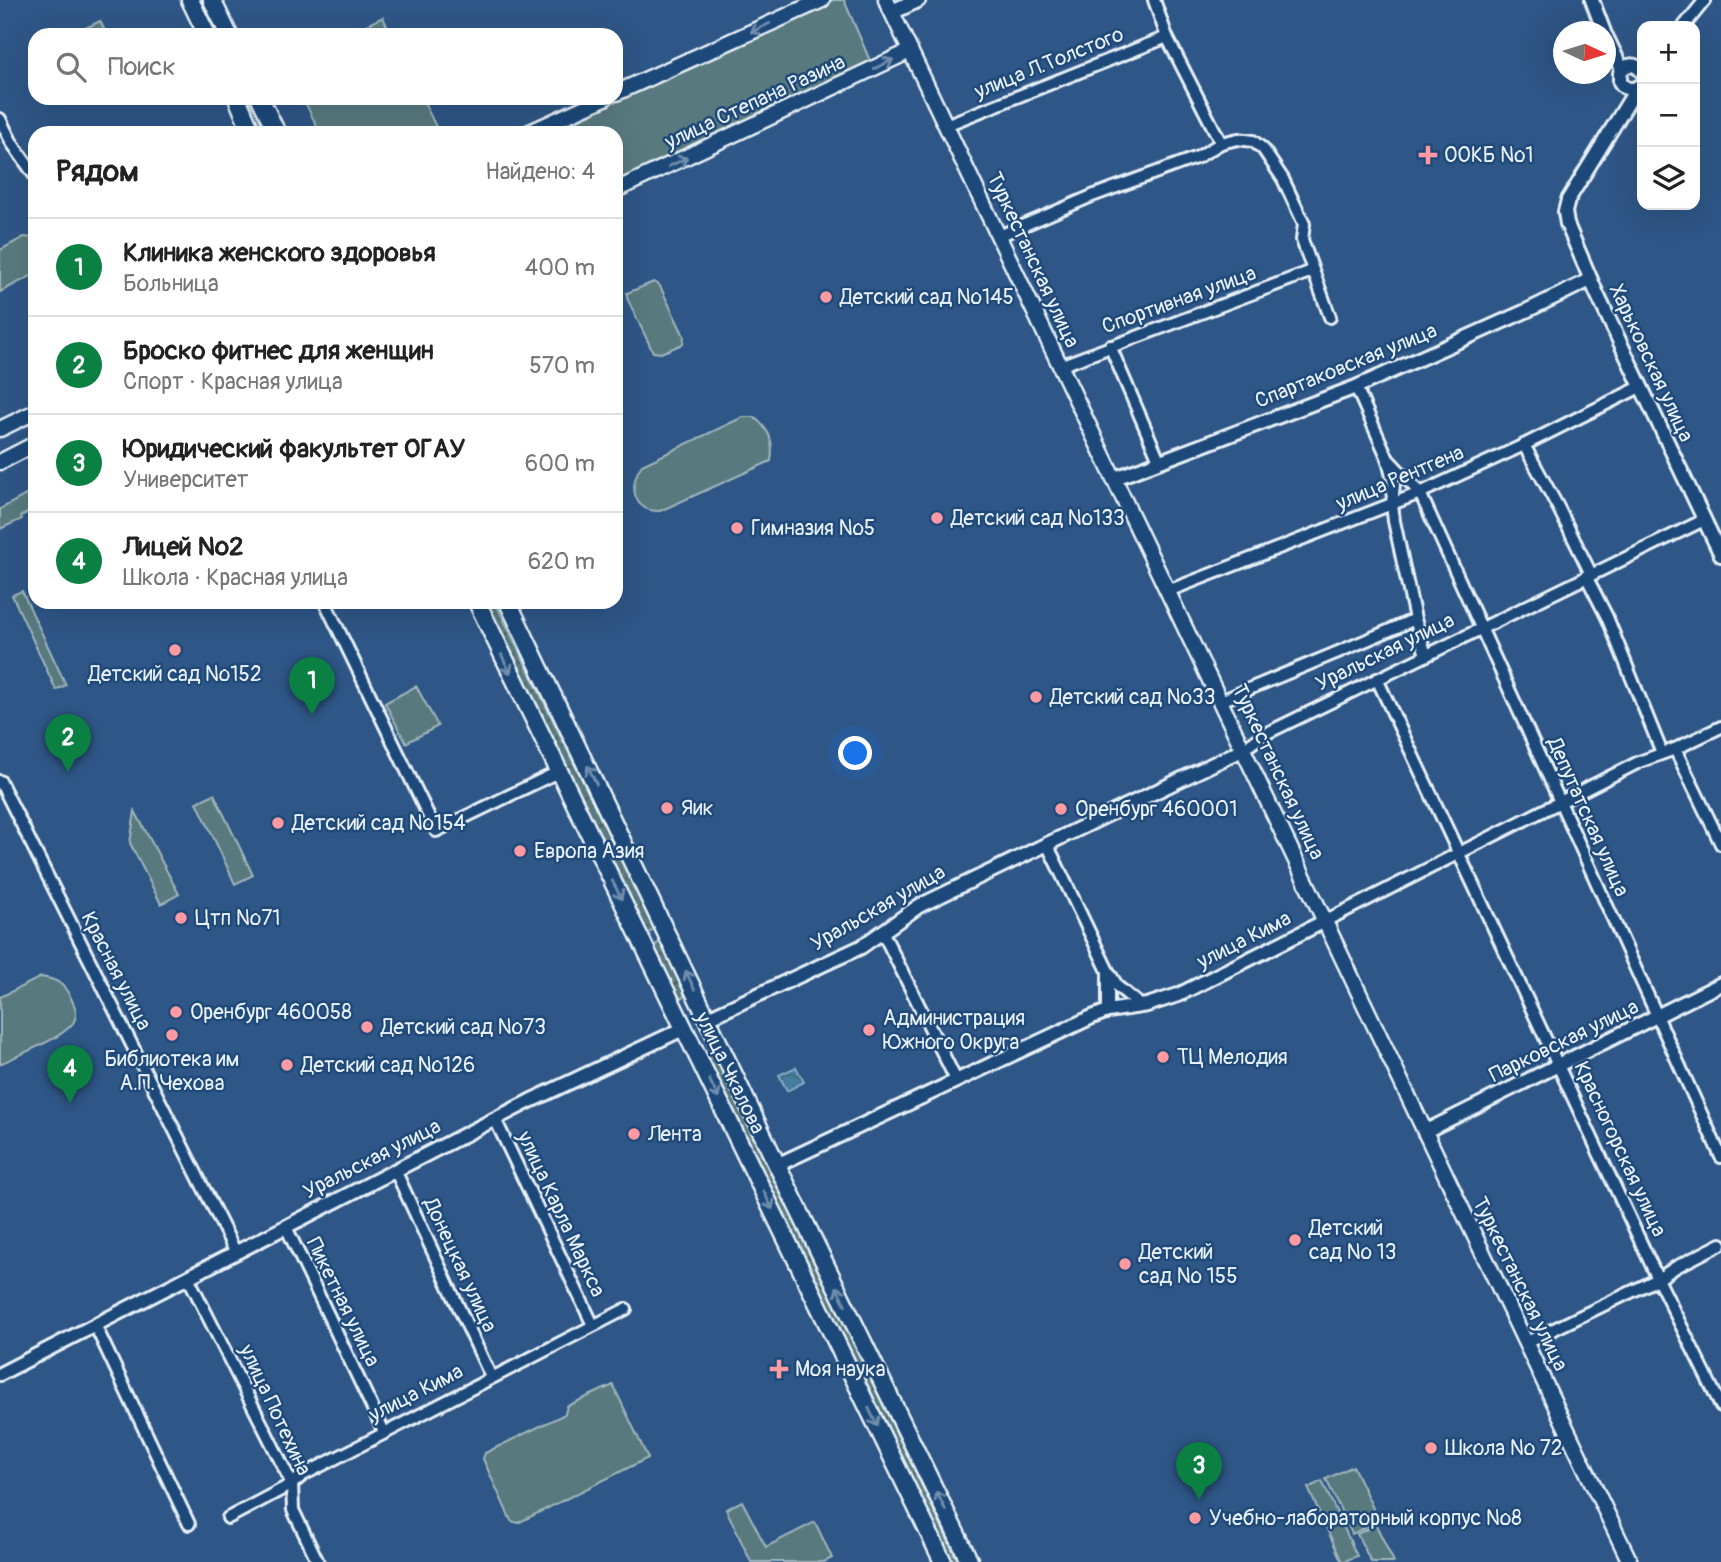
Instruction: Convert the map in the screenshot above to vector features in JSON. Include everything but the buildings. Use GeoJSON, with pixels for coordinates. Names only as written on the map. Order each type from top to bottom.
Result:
{"type":"FeatureCollection","features":[{"type":"Feature","properties":{"kind":"main road"},"geometry":{"type":"LineString","coordinates":[[190,0],[204,28]]}},
{"type":"Feature","properties":{"kind":"main road"},"geometry":{"type":"LineString","coordinates":[[212,0],[226,28]]}},
{"type":"Feature","properties":{"kind":"main road"},"geometry":{"type":"LineString","coordinates":[[623,90],[822,0]]}},
{"type":"Feature","properties":{"kind":"main road"},"geometry":{"type":"LineString","coordinates":[[889,6],[918,0]]}},
{"type":"Feature","properties":{"kind":"main road","name":"Туркестанская улица"},"geometry":{"type":"LineString","coordinates":[[889,6],[1630,1562]]}},
{"type":"Feature","properties":{"kind":"main road","name":"улица Степана Разина"},"geometry":{"type":"LineString","coordinates":[[623,187],[911,51]]}},
{"type":"Feature","properties":{"kind":"main road"},"geometry":{"type":"LineString","coordinates":[[240,105],[250,126]]}},
{"type":"Feature","properties":{"kind":"main road"},"geometry":{"type":"LineString","coordinates":[[263,105],[274,126]]}},
{"type":"Feature","properties":{"kind":"main road"},"geometry":{"type":"LineString","coordinates":[[543,126],[590,105]]}},
{"type":"Feature","properties":{"kind":"main road"},"geometry":{"type":"LineString","coordinates":[[0,429],[28,415]]}},
{"type":"Feature","properties":{"kind":"main road"},"geometry":{"type":"LineString","coordinates":[[0,461],[28,447]]}},
{"type":"Feature","properties":{"kind":"main road","name":"улица Чкалова"},"geometry":{"type":"LineString","coordinates":[[480,609],[943,1562]]}},
{"type":"Feature","properties":{"kind":"main road","name":"улица Чкалова"},"geometry":{"type":"LineString","coordinates":[[511,609],[970,1562]]}},
{"type":"Feature","properties":{"kind":"main road"},"geometry":{"type":"LineString","coordinates":[[644,943],[667,932]]}},
{"type":"Feature","properties":{"kind":"main road","name":"Уральская улица"},"geometry":{"type":"LineString","coordinates":[[685,1028],[708,1018]]}},
{"type":"Feature","properties":{"kind":"street"},"geometry":{"type":"LineString","coordinates":[[1154,0],[1167,37],[1221,143]]}},
{"type":"Feature","properties":{"kind":"street"},"geometry":{"type":"LineString","coordinates":[[1592,0],[1600,21]]}},
{"type":"Feature","properties":{"kind":"street"},"geometry":{"type":"LineString","coordinates":[[1688,21],[1705,0]]}},
{"type":"Feature","properties":{"kind":"street","name":"улица Л.Толстого"},"geometry":{"type":"LineString","coordinates":[[946,125],[1167,37]]}},
{"type":"Feature","properties":{"kind":"street"},"geometry":{"type":"LineString","coordinates":[[1616,63],[1626,88],[1637,85]]}},
{"type":"Feature","properties":{"kind":"street"},"geometry":{"type":"LineString","coordinates":[[1618,120],[1621,76],[1632,65],[1637,68]]}},
{"type":"Feature","properties":{"kind":"street"},"geometry":{"type":"LineString","coordinates":[[1618,120],[1637,88]]}},
{"type":"Feature","properties":{"kind":"street"},"geometry":{"type":"LineString","coordinates":[[0,119],[28,166]]}},
{"type":"Feature","properties":{"kind":"street","name":"Харьковская улица"},"geometry":{"type":"LineString","coordinates":[[1618,120],[1568,200],[1565,212],[1567,224],[1590,280],[1721,555]]}},
{"type":"Feature","properties":{"kind":"street"},"geometry":{"type":"LineString","coordinates":[[999,236],[1092,196],[1198,157],[1221,143],[1238,139],[1253,141],[1263,149],[1283,179],[1304,224],[1302,240],[1330,317]]}},
{"type":"Feature","properties":{"kind":"street","name":"Спортивная улица"},"geometry":{"type":"LineString","coordinates":[[1060,366],[1312,271]]}},
{"type":"Feature","properties":{"kind":"street","name":"Спартаковская улица"},"geometry":{"type":"LineString","coordinates":[[1113,479],[1356,387],[1590,280]]}},
{"type":"Feature","properties":{"kind":"street"},"geometry":{"type":"LineString","coordinates":[[1110,346],[1159,460]]}},
{"type":"Feature","properties":{"kind":"street"},"geometry":{"type":"LineString","coordinates":[[1356,387],[1388,458],[1394,484],[1392,505],[1415,620],[1426,655]]}},
{"type":"Feature","properties":{"kind":"street","name":"улица Рентгена"},"geometry":{"type":"LineString","coordinates":[[1168,592],[1420,494],[1640,387]]}},
{"type":"Feature","properties":{"kind":"street"},"geometry":{"type":"LineString","coordinates":[[1524,445],[1559,509],[1662,752]]}},
{"type":"Feature","properties":{"kind":"street"},"geometry":{"type":"LineString","coordinates":[[1388,458],[1420,494]]}},
{"type":"Feature","properties":{"kind":"street","name":"Депутатская улица"},"geometry":{"type":"LineString","coordinates":[[1420,494],[1721,1157]]}},
{"type":"Feature","properties":{"kind":"street","name":"Уральская улица"},"geometry":{"type":"LineString","coordinates":[[708,1018],[861,947],[919,906],[1704,520]]}},
{"type":"Feature","properties":{"kind":"street"},"geometry":{"type":"LineString","coordinates":[[328,609],[436,831],[558,772]]}},
{"type":"Feature","properties":{"kind":"street"},"geometry":{"type":"LineString","coordinates":[[1221,701],[1268,679],[1415,620]]}},
{"type":"Feature","properties":{"kind":"street","name":"Красногорская улица"},"geometry":{"type":"LineString","coordinates":[[1377,679],[1658,1279],[1721,1406]]}},
{"type":"Feature","properties":{"kind":"street","name":"улица Кима"},"geometry":{"type":"LineString","coordinates":[[777,1165],[1108,1011],[1164,1000],[1193,988],[1560,802],[1662,752],[1675,750],[1721,727]]}},
{"type":"Feature","properties":{"kind":"street"},"geometry":{"type":"LineString","coordinates":[[1675,750],[1721,844]]}},
{"type":"Feature","properties":{"kind":"street","name":"Красная улица"},"geometry":{"type":"LineString","coordinates":[[0,781],[236,1253]]}},
{"type":"Feature","properties":{"kind":"street"},"geometry":{"type":"LineString","coordinates":[[1047,844],[1108,971],[1118,987],[1140,1006]]}},
{"type":"Feature","properties":{"kind":"street"},"geometry":{"type":"LineString","coordinates":[[883,933],[956,1080]]}},
{"type":"Feature","properties":{"kind":"street"},"geometry":{"type":"LineString","coordinates":[[1108,971],[1108,1011]]}},
{"type":"Feature","properties":{"kind":"street","name":"Парковская улица"},"geometry":{"type":"LineString","coordinates":[[1424,1132],[1721,984]]}},
{"type":"Feature","properties":{"kind":"street","name":"Уральская улица"},"geometry":{"type":"LineString","coordinates":[[0,1374],[495,1119],[685,1028]]}},
{"type":"Feature","properties":{"kind":"street","name":"улица Карла Маркса"},"geometry":{"type":"LineString","coordinates":[[495,1119],[593,1325]]}},
{"type":"Feature","properties":{"kind":"street","name":"Донецкая улица"},"geometry":{"type":"LineString","coordinates":[[395,1170],[491,1377]]}},
{"type":"Feature","properties":{"kind":"street","name":"Пикетная улица"},"geometry":{"type":"LineString","coordinates":[[286,1227],[384,1432]]}},
{"type":"Feature","properties":{"kind":"street"},"geometry":{"type":"LineString","coordinates":[[1525,1343],[1658,1279],[1721,1244]]}},
{"type":"Feature","properties":{"kind":"street","name":"улица Потехина"},"geometry":{"type":"LineString","coordinates":[[188,1277],[292,1484],[293,1510],[318,1562]]}},
{"type":"Feature","properties":{"kind":"street","name":"улица Кима"},"geometry":{"type":"LineString","coordinates":[[229,1518],[384,1432],[626,1309]]}},
{"type":"Feature","properties":{"kind":"street"},"geometry":{"type":"LineString","coordinates":[[95,1325],[189,1524]]}},
{"type":"Feature","properties":{"kind":"green space"},"geometry":{"type":"Polygon","coordinates":[[[833,0],[844,0],[871,63],[623,180],[623,126],[560,126],[606,105],[623,105],[623,97],[833,0]]]}},
{"type":"Feature","properties":{"kind":"green space"},"geometry":{"type":"Polygon","coordinates":[[[383,17],[388,28],[360,28],[383,17]]]}},
{"type":"Feature","properties":{"kind":"green space"},"geometry":{"type":"Polygon","coordinates":[[[100,21],[104,28],[86,28],[100,21]]]}},
{"type":"Feature","properties":{"kind":"green space"},"geometry":{"type":"Polygon","coordinates":[[[306,105],[425,105],[436,126],[317,126],[306,105]]]}},
{"type":"Feature","properties":{"kind":"green space"},"geometry":{"type":"Polygon","coordinates":[[[28,237],[28,278],[0,292],[0,250],[28,237]]]}},
{"type":"Feature","properties":{"kind":"green space"},"geometry":{"type":"Polygon","coordinates":[[[654,282],[660,286],[684,336],[683,344],[661,353],[653,352],[627,298],[627,293],[654,282]]]}},
{"type":"Feature","properties":{"kind":"green space"},"geometry":{"type":"Polygon","coordinates":[[[743,417],[754,417],[767,431],[772,448],[771,461],[660,511],[643,507],[638,502],[634,488],[642,465],[743,417]]]}},
{"type":"Feature","properties":{"kind":"green space"},"geometry":{"type":"Polygon","coordinates":[[[28,494],[28,512],[21,516],[22,519],[0,529],[0,509],[28,494]]]}},
{"type":"Feature","properties":{"kind":"green space"},"geometry":{"type":"Polygon","coordinates":[[[22,591],[28,609],[30,609],[66,685],[56,690],[12,595],[22,591]]]}},
{"type":"Feature","properties":{"kind":"green space"},"geometry":{"type":"Polygon","coordinates":[[[489,609],[498,609],[655,929],[647,934],[489,609]]]}},
{"type":"Feature","properties":{"kind":"green space"},"geometry":{"type":"Polygon","coordinates":[[[416,686],[438,726],[406,743],[385,703],[416,686]]]}},
{"type":"Feature","properties":{"kind":"green space"},"geometry":{"type":"Polygon","coordinates":[[[214,794],[253,875],[235,884],[197,802],[214,794]]]}},
{"type":"Feature","properties":{"kind":"green space"},"geometry":{"type":"Polygon","coordinates":[[[135,811],[179,894],[161,904],[130,843],[135,811]]]}},
{"type":"Feature","properties":{"kind":"green space"},"geometry":{"type":"Polygon","coordinates":[[[661,941],[684,984],[684,997],[680,999],[654,946],[661,941]]]}},
{"type":"Feature","properties":{"kind":"green space"},"geometry":{"type":"Polygon","coordinates":[[[41,977],[56,981],[66,989],[75,1008],[75,1019],[64,1032],[54,1038],[0,1064],[0,997],[41,977]]]}},
{"type":"Feature","properties":{"kind":"green space"},"geometry":{"type":"Polygon","coordinates":[[[715,1051],[958,1562],[951,1562],[706,1055],[715,1051]]]}},
{"type":"Feature","properties":{"kind":"green space"},"geometry":{"type":"Polygon","coordinates":[[[613,1385],[648,1458],[518,1523],[511,1521],[483,1459],[485,1453],[565,1414],[567,1406],[613,1385]]]}},
{"type":"Feature","properties":{"kind":"green space"},"geometry":{"type":"Polygon","coordinates":[[[1353,1466],[1379,1521],[1352,1534],[1326,1479],[1353,1466]]]}},
{"type":"Feature","properties":{"kind":"green space"},"geometry":{"type":"Polygon","coordinates":[[[1322,1481],[1357,1556],[1342,1562],[1308,1488],[1322,1481]]]}},
{"type":"Feature","properties":{"kind":"green space"},"geometry":{"type":"Polygon","coordinates":[[[742,1501],[766,1547],[815,1522],[832,1558],[824,1562],[751,1562],[726,1509],[742,1501]]]}},
{"type":"Feature","properties":{"kind":"green space"},"geometry":{"type":"Polygon","coordinates":[[[1376,1525],[1394,1562],[1371,1562],[1357,1534],[1376,1525]]]}},
{"type":"Feature","properties":{"kind":"water"},"geometry":{"type":"Polygon","coordinates":[[[796,1067],[804,1082],[787,1091],[779,1075],[796,1067]]]}},
{"type":"Feature","properties":{"kind":"place","name":"ООКБ №1"},"geometry":{"type":"Point","coordinates":[1428,155]}},
{"type":"Feature","properties":{"kind":"place","name":"Детский сад №145"},"geometry":{"type":"Point","coordinates":[826,297]}},
{"type":"Feature","properties":{"kind":"place","name":"Детский сад №133"},"geometry":{"type":"Point","coordinates":[937,518]}},
{"type":"Feature","properties":{"kind":"place","name":"Гимназия №5"},"geometry":{"type":"Point","coordinates":[737,528]}},
{"type":"Feature","properties":{"kind":"place","name":"Детский сад №152"},"geometry":{"type":"Point","coordinates":[175,650]}},
{"type":"Feature","properties":{"kind":"place","name":"Детский сад №33"},"geometry":{"type":"Point","coordinates":[1036,697]}},
{"type":"Feature","properties":{"kind":"place","name":"Клиника женского здоровья"},"geometry":{"type":"Point","coordinates":[312,715]}},
{"type":"Feature","properties":{"kind":"place","name":"Броско фитнес для женщин"},"geometry":{"type":"Point","coordinates":[68,772]}},
{"type":"Feature","properties":{"kind":"place","name":"Яик"},"geometry":{"type":"Point","coordinates":[667,808]}},
{"type":"Feature","properties":{"kind":"place","name":"Оренбург 460001"},"geometry":{"type":"Point","coordinates":[1061,809]}},
{"type":"Feature","properties":{"kind":"place","name":"Детский сад №154"},"geometry":{"type":"Point","coordinates":[278,823]}},
{"type":"Feature","properties":{"kind":"place","name":"Европа Азия"},"geometry":{"type":"Point","coordinates":[520,851]}},
{"type":"Feature","properties":{"kind":"place","name":"Цтп №71"},"geometry":{"type":"Point","coordinates":[181,918]}},
{"type":"Feature","properties":{"kind":"place","name":"Оренбург 460058"},"geometry":{"type":"Point","coordinates":[176,1012]}},
{"type":"Feature","properties":{"kind":"place","name":"Детский сад №73"},"geometry":{"type":"Point","coordinates":[367,1027]}},
{"type":"Feature","properties":{"kind":"place","name":"Администрация Южного Округа"},"geometry":{"type":"Point","coordinates":[869,1030]}},
{"type":"Feature","properties":{"kind":"place","name":"Библиотека им А.П. Чехова"},"geometry":{"type":"Point","coordinates":[172,1035]}},
{"type":"Feature","properties":{"kind":"place","name":"ТЦ Мелодия"},"geometry":{"type":"Point","coordinates":[1163,1057]}},
{"type":"Feature","properties":{"kind":"place","name":"Детский сад №126"},"geometry":{"type":"Point","coordinates":[287,1065]}},
{"type":"Feature","properties":{"kind":"place","name":"Лицей №2"},"geometry":{"type":"Point","coordinates":[70,1103]}},
{"type":"Feature","properties":{"kind":"place","name":"Лента"},"geometry":{"type":"Point","coordinates":[634,1134]}},
{"type":"Feature","properties":{"kind":"place","name":"Детский сад № 13"},"geometry":{"type":"Point","coordinates":[1295,1240]}},
{"type":"Feature","properties":{"kind":"place","name":"Детский сад № 155"},"geometry":{"type":"Point","coordinates":[1125,1264]}},
{"type":"Feature","properties":{"kind":"place","name":"Моя наука"},"geometry":{"type":"Point","coordinates":[779,1369]}},
{"type":"Feature","properties":{"kind":"place","name":"Школа № 72"},"geometry":{"type":"Point","coordinates":[1431,1448]}},
{"type":"Feature","properties":{"kind":"place","name":"Юридический факультет ОГАУ"},"geometry":{"type":"Point","coordinates":[1199,1500]}},
{"type":"Feature","properties":{"kind":"place","name":"Учебно-лабораторный корпус №8"},"geometry":{"type":"Point","coordinates":[1195,1518]}}]}
